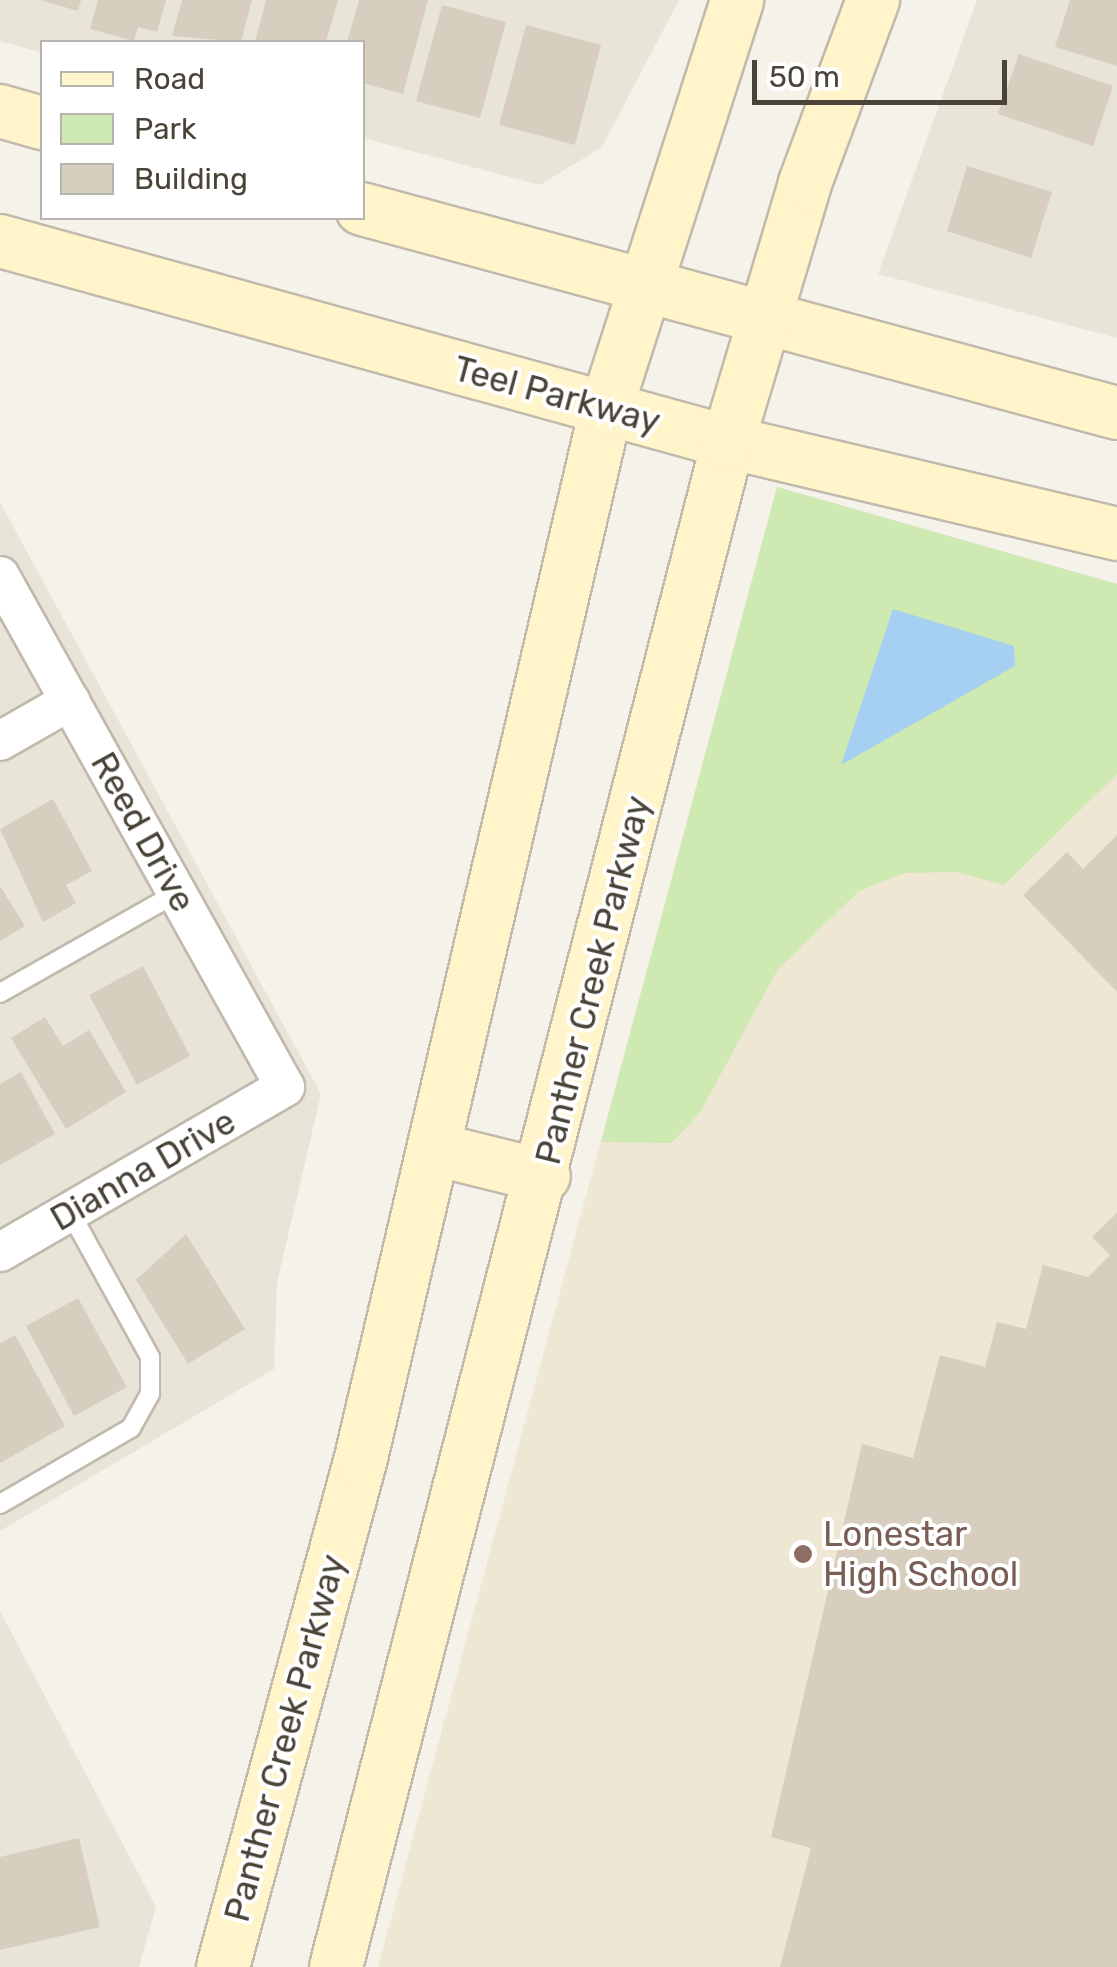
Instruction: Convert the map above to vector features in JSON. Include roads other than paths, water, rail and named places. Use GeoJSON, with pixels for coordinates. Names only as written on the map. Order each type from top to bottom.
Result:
{"type":"FeatureCollection","features":[{"type":"Feature","properties":{"kind":"main road","name":"Panther Creek Parkway"},"geometry":{"type":"LineString","coordinates":[[223,1967],[434,1149],[606,409],[640,284],[737,0]]}},
{"type":"Feature","properties":{"kind":"main road","name":"Panther Creek Parkway"},"geometry":{"type":"LineString","coordinates":[[336,1967],[544,1176],[728,442],[764,317],[873,0]]}},
{"type":"Feature","properties":{"kind":"main road"},"geometry":{"type":"LineString","coordinates":[[0,111],[40,121]]}},
{"type":"Feature","properties":{"kind":"main road"},"geometry":{"type":"LineString","coordinates":[[365,210],[1117,413]]}},
{"type":"Feature","properties":{"kind":"main road","name":"Teel Parkway"},"geometry":{"type":"LineString","coordinates":[[0,241],[728,442],[1117,534]]}},
{"type":"Feature","properties":{"kind":"main road"},"geometry":{"type":"LineString","coordinates":[[434,1149],[544,1176]]}},
{"type":"Feature","properties":{"kind":"street","name":"Reed Drive"},"geometry":{"type":"LineString","coordinates":[[0,576],[285,1088]]}},
{"type":"Feature","properties":{"kind":"street"},"geometry":{"type":"LineString","coordinates":[[0,741],[70,701]]}},
{"type":"Feature","properties":{"kind":"street","name":"Dianna Drive"},"geometry":{"type":"LineString","coordinates":[[0,1252],[285,1088]]}},
{"type":"Feature","properties":{"kind":"lane"},"geometry":{"type":"LineString","coordinates":[[0,993],[177,893]]}},
{"type":"Feature","properties":{"kind":"lane"},"geometry":{"type":"LineString","coordinates":[[0,1504],[131,1428],[150,1394],[150,1357],[70,1212]]}},
{"type":"Feature","properties":{"kind":"water"},"geometry":{"type":"Polygon","coordinates":[[[893,609],[1014,646],[1015,666],[841,765],[893,609]]]}},
{"type":"Feature","properties":{"kind":"place","name":"Lonestar High School"},"geometry":{"type":"Point","coordinates":[803,1554]}}]}
